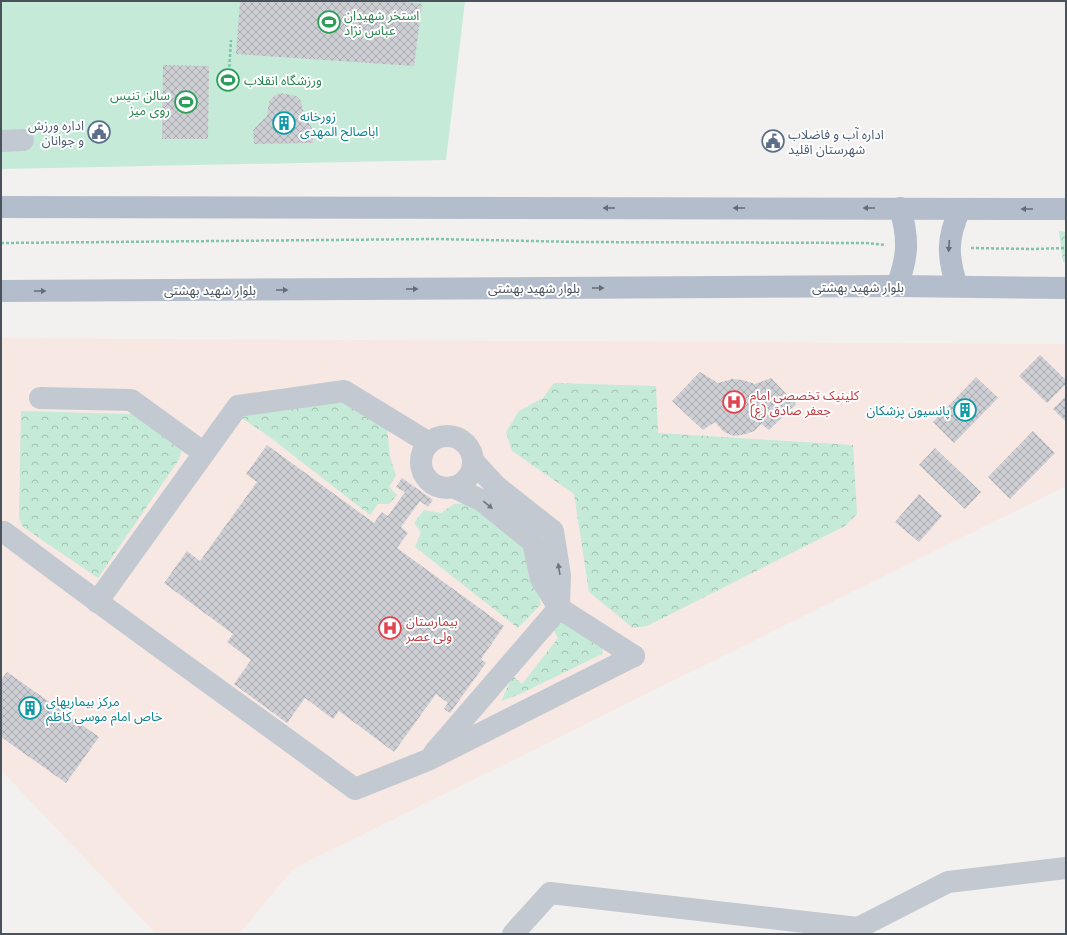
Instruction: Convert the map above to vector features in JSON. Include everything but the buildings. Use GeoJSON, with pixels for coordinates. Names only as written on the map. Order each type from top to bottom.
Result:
{"type":"FeatureCollection","features":[{"type":"Feature","properties":{"kind":"main road"},"geometry":{"type":"LineString","coordinates":[[1,207],[1066,209]]}},
{"type":"Feature","properties":{"kind":"main road"},"geometry":{"type":"LineString","coordinates":[[897,286],[904,267],[907,248],[906,228],[900,208]]}},
{"type":"Feature","properties":{"kind":"main road"},"geometry":{"type":"LineString","coordinates":[[957,286],[950,267],[948,247],[952,227],[960,209]]}},
{"type":"Feature","properties":{"kind":"main road","name":"بلوار شهید بهشتی"},"geometry":{"type":"LineString","coordinates":[[1,291],[897,286],[1066,288]]}},
{"type":"Feature","properties":{"kind":"lane"},"geometry":{"type":"LineString","coordinates":[[1,141],[23,140]]}},
{"type":"Feature","properties":{"kind":"lane"},"geometry":{"type":"LineString","coordinates":[[97,602],[238,406],[344,391],[429,443]]}},
{"type":"Feature","properties":{"kind":"lane"},"geometry":{"type":"LineString","coordinates":[[40,398],[132,400],[204,453]]}},
{"type":"Feature","properties":{"kind":"lane"},"geometry":{"type":"LineString","coordinates":[[428,760],[559,608],[560,575],[553,531],[496,486],[473,461],[467,445],[456,438],[444,436],[436,438],[429,443],[421,458],[424,474],[429,481],[437,486],[445,488],[454,487],[467,478],[472,470],[473,461]]}},
{"type":"Feature","properties":{"kind":"lane"},"geometry":{"type":"LineString","coordinates":[[4,532],[97,602],[178,659],[355,790],[428,760],[634,656],[559,608],[541,579],[533,542],[481,500],[454,487]]}},
{"type":"Feature","properties":{"kind":"lane"},"geometry":{"type":"LineString","coordinates":[[513,934],[550,893],[858,928],[948,882],[1066,868]]}},
{"type":"Feature","properties":{"kind":"path"},"geometry":{"type":"LineString","coordinates":[[229,72],[231,40]]}},
{"type":"Feature","properties":{"kind":"path"},"geometry":{"type":"LineString","coordinates":[[1,243],[436,239],[578,242],[866,243],[907,248]]}},
{"type":"Feature","properties":{"kind":"path"},"geometry":{"type":"LineString","coordinates":[[948,247],[1032,249],[1066,248]]}},
{"type":"Feature","properties":{"kind":"shaded area","name":"بیمارستان ولی عصر"},"geometry":{"type":"Polygon","coordinates":[[[1,338],[1066,344],[1066,486],[293,869],[239,934],[156,934],[1,770],[1,338]]]}},
{"type":"Feature","properties":{"kind":"green space","name":"ورزشگاه انقلاب"},"geometry":{"type":"Polygon","coordinates":[[[1,1],[465,1],[446,160],[1,169],[1,1]]]}},
{"type":"Feature","properties":{"kind":"green space"},"geometry":{"type":"Polygon","coordinates":[[[1059,231],[1066,232],[1066,262],[1063,262],[1059,231]]]}},
{"type":"Feature","properties":{"kind":"green space"},"geometry":{"type":"Polygon","coordinates":[[[554,383],[656,386],[658,433],[853,445],[857,514],[845,526],[647,626],[633,628],[589,592],[574,494],[512,451],[506,432],[519,411],[543,398],[554,383]]]}},
{"type":"Feature","properties":{"kind":"green space"},"geometry":{"type":"Polygon","coordinates":[[[343,399],[387,428],[390,457],[396,475],[389,487],[397,495],[389,504],[378,504],[370,515],[267,435],[240,417],[343,399]]]}},
{"type":"Feature","properties":{"kind":"green space"},"geometry":{"type":"Polygon","coordinates":[[[21,411],[132,414],[182,450],[178,461],[98,578],[23,527],[19,518],[21,411]]]}},
{"type":"Feature","properties":{"kind":"green space"},"geometry":{"type":"Polygon","coordinates":[[[472,503],[527,546],[541,604],[518,628],[415,547],[421,532],[414,523],[424,510],[441,513],[454,504],[472,503]]]}},
{"type":"Feature","properties":{"kind":"green space"},"geometry":{"type":"Polygon","coordinates":[[[561,619],[603,647],[602,654],[520,694],[501,701],[513,676],[522,684],[558,638],[553,629],[561,619]]]}},
{"type":"Feature","properties":{"kind":"place","name":"استخر شهیدان عباس نژاد"},"geometry":{"type":"Point","coordinates":[329,22]}},
{"type":"Feature","properties":{"kind":"place","name":"ورزشگاه انقلاب"},"geometry":{"type":"Point","coordinates":[228,80]}},
{"type":"Feature","properties":{"kind":"place","name":"سالن تنیس روی میز"},"geometry":{"type":"Point","coordinates":[186,102]}},
{"type":"Feature","properties":{"kind":"place","name":"زورخانه اباصالح المهدی"},"geometry":{"type":"Point","coordinates":[284,123]}},
{"type":"Feature","properties":{"kind":"place","name":"اداره ورزش و جوانان"},"geometry":{"type":"Point","coordinates":[99,132]}},
{"type":"Feature","properties":{"kind":"place","name":"اداره آب و فاضلاب شهرستان اقلید"},"geometry":{"type":"Point","coordinates":[773,141]}},
{"type":"Feature","properties":{"kind":"place","name":"کلینیک تخصصی امام جعفر صادق (ع)"},"geometry":{"type":"Point","coordinates":[734,402]}},
{"type":"Feature","properties":{"kind":"place","name":"پانسیون پزشکان"},"geometry":{"type":"Point","coordinates":[965,410]}},
{"type":"Feature","properties":{"kind":"place","name":"بیمارستان ولی عصر"},"geometry":{"type":"Point","coordinates":[390,628]}},
{"type":"Feature","properties":{"kind":"place","name":"مرکز بیماریهای خاص امام موسی کاظم"},"geometry":{"type":"Point","coordinates":[30,708]}}]}
